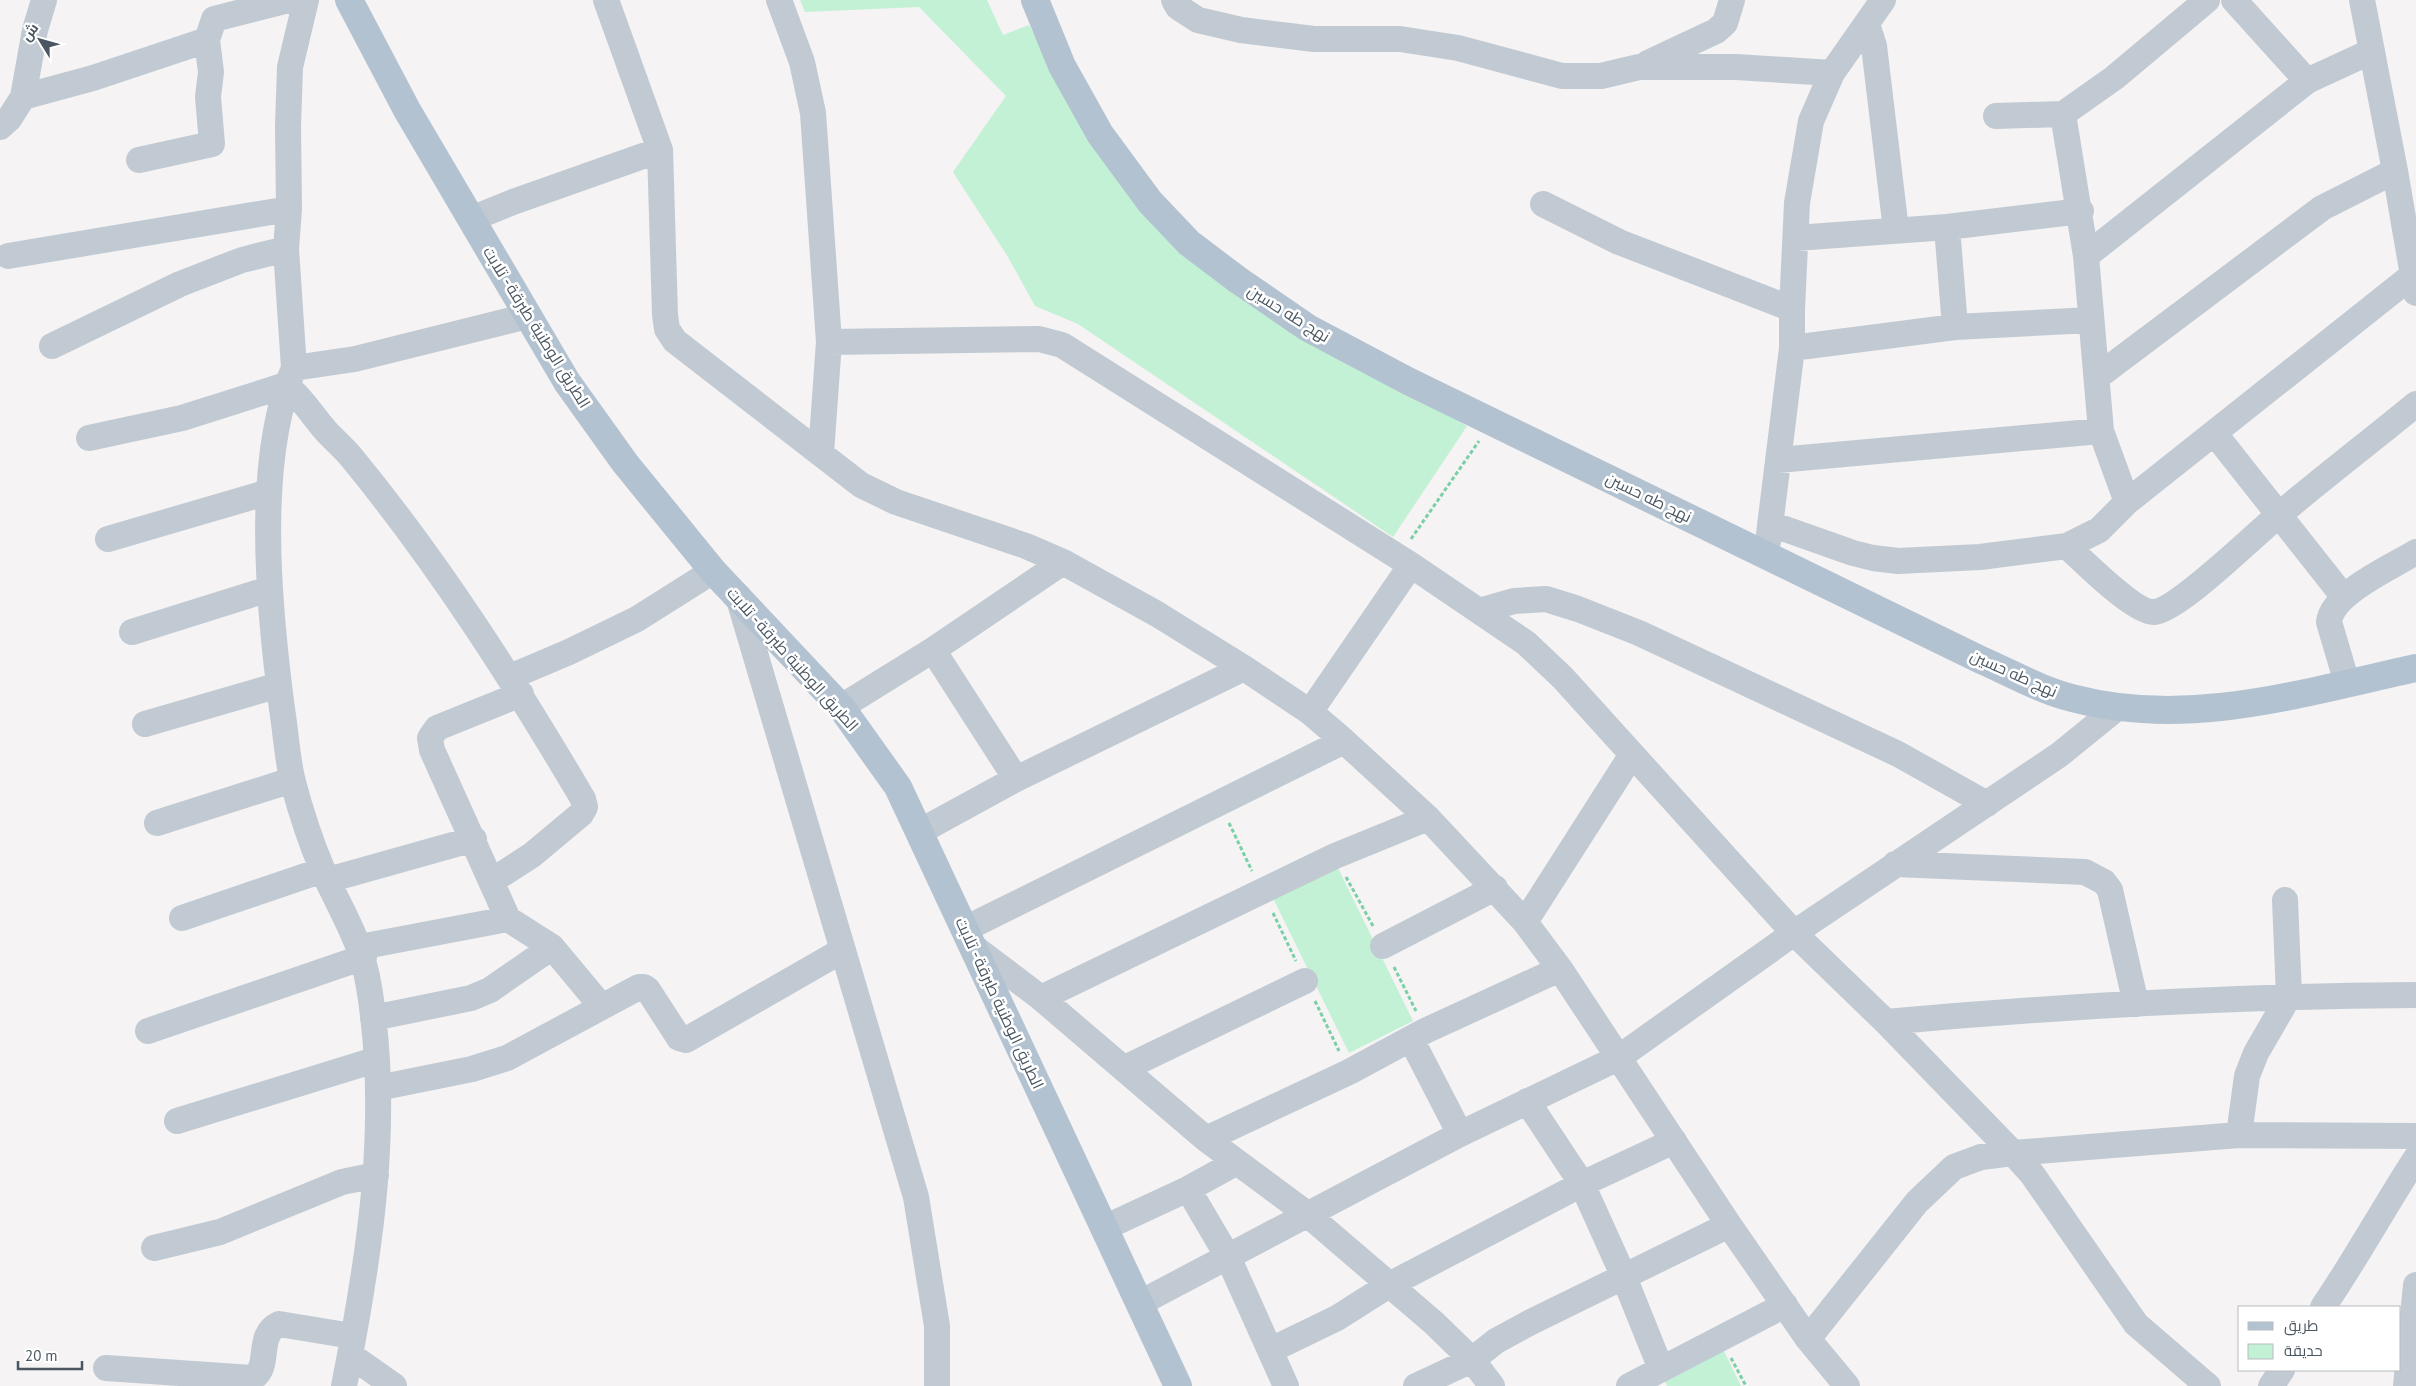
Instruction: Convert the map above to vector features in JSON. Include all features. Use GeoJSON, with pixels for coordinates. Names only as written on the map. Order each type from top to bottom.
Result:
{"type":"FeatureCollection","features":[{"type":"Feature","properties":{"kind":"main road","name":"نهج طه حسين"},"geometry":{"type":"LineString","coordinates":[[1035,0],[1062,66],[1100,134],[1150,202],[1189,243],[1238,280],[1308,328],[1408,381],[1766,555],[2040,687],[2071,698],[2117,708],[2160,711],[2238,706],[2416,668]]}},
{"type":"Feature","properties":{"kind":"main road","name":"الطريق الوطنية طبرقة - تلابت"},"geometry":{"type":"LineString","coordinates":[[356,5],[407,110],[567,382],[625,463],[713,571],[841,707],[898,787],[1178,1386]]}},
{"type":"Feature","properties":{"kind":"street"},"geometry":{"type":"LineString","coordinates":[[0,127],[9,119],[23,97],[35,30],[44,0]]}},
{"type":"Feature","properties":{"kind":"street"},"geometry":{"type":"LineString","coordinates":[[23,97],[93,78],[210,20],[289,0]]}},
{"type":"Feature","properties":{"kind":"street"},"geometry":{"type":"LineString","coordinates":[[306,0],[290,67],[288,126],[289,209],[286,249],[290,377],[276,434],[269,492],[269,589],[279,685],[292,780],[326,875],[362,952],[373,1018],[378,1088],[376,1175],[368,1252],[344,1386]]}},
{"type":"Feature","properties":{"kind":"street"},"geometry":{"type":"LineString","coordinates":[[606,0],[660,150],[667,329],[675,341],[861,485],[896,502],[1026,546],[1063,562],[1157,614],[1244,668],[1310,712],[1344,740],[1428,818],[1525,922],[1560,969],[1729,1225],[1842,1385]]}},
{"type":"Feature","properties":{"kind":"street"},"geometry":{"type":"LineString","coordinates":[[779,0],[802,62],[813,113],[830,342],[821,453]]}},
{"type":"Feature","properties":{"kind":"street"},"geometry":{"type":"LineString","coordinates":[[1174,0],[1178,7],[1198,20],[1275,36],[1314,39],[1400,39],[1458,48],[1562,76],[1600,76],[1639,67],[1716,31],[1725,23],[1732,0]]}},
{"type":"Feature","properties":{"kind":"street"},"geometry":{"type":"LineString","coordinates":[[1766,555],[1792,348],[1797,203],[1811,121],[1832,73],[1883,0]]}},
{"type":"Feature","properties":{"kind":"street"},"geometry":{"type":"LineString","coordinates":[[1996,116],[2063,114],[2114,78],[2207,0]]}},
{"type":"Feature","properties":{"kind":"street"},"geometry":{"type":"LineString","coordinates":[[2234,0],[2307,80]]}},
{"type":"Feature","properties":{"kind":"street"},"geometry":{"type":"LineString","coordinates":[[1771,524],[1853,553],[1898,561],[1980,557],[2067,546],[2098,530],[2127,502],[2414,284],[2395,170],[2362,0]]}},
{"type":"Feature","properties":{"kind":"street"},"geometry":{"type":"LineString","coordinates":[[139,160],[212,144],[208,96],[211,72],[210,20]]}},
{"type":"Feature","properties":{"kind":"street"},"geometry":{"type":"LineString","coordinates":[[1868,24],[1874,46],[1896,230]]}},
{"type":"Feature","properties":{"kind":"street"},"geometry":{"type":"LineString","coordinates":[[2086,256],[2307,80],[2372,51]]}},
{"type":"Feature","properties":{"kind":"street"},"geometry":{"type":"LineString","coordinates":[[1639,67],[1736,67],[1832,73]]}},
{"type":"Feature","properties":{"kind":"street"},"geometry":{"type":"LineString","coordinates":[[2063,114],[2081,211],[2102,431],[2127,502]]}},
{"type":"Feature","properties":{"kind":"street"},"geometry":{"type":"LineString","coordinates":[[471,219],[512,202],[660,150]]}},
{"type":"Feature","properties":{"kind":"street"},"geometry":{"type":"LineString","coordinates":[[2097,378],[2322,208],[2395,170]]}},
{"type":"Feature","properties":{"kind":"street"},"geometry":{"type":"LineString","coordinates":[[1543,204],[1619,242],[1792,310]]}},
{"type":"Feature","properties":{"kind":"street"},"geometry":{"type":"LineString","coordinates":[[8,256],[289,209]]}},
{"type":"Feature","properties":{"kind":"street"},"geometry":{"type":"LineString","coordinates":[[1796,238],[1947,227],[2081,211]]}},
{"type":"Feature","properties":{"kind":"street"},"geometry":{"type":"LineString","coordinates":[[1947,227],[1954,327]]}},
{"type":"Feature","properties":{"kind":"street"},"geometry":{"type":"LineString","coordinates":[[52,346],[180,284],[242,260],[286,249]]}},
{"type":"Feature","properties":{"kind":"street"},"geometry":{"type":"LineString","coordinates":[[89,438],[182,418],[290,377],[528,316]]}},
{"type":"Feature","properties":{"kind":"street"},"geometry":{"type":"LineString","coordinates":[[1792,348],[1954,327],[2091,320]]}},
{"type":"Feature","properties":{"kind":"street"},"geometry":{"type":"LineString","coordinates":[[830,342],[1040,339],[1062,345],[1404,561],[1526,643],[1563,678],[1631,756],[1709,838],[1794,933],[1886,1022],[2013,1153],[2032,1174],[2136,1324],[2208,1386]]}},
{"type":"Feature","properties":{"kind":"street"},"geometry":{"type":"LineString","coordinates":[[290,377],[299,396],[326,431],[351,456],[425,554],[516,685],[583,799],[585,807],[581,814],[532,855],[492,880]]}},
{"type":"Feature","properties":{"kind":"street"},"geometry":{"type":"LineString","coordinates":[[2067,546],[2127,599],[2144,610],[2155,612],[2172,605],[2191,591],[2279,514],[2416,404]]}},
{"type":"Feature","properties":{"kind":"street"},"geometry":{"type":"LineString","coordinates":[[1778,460],[2102,431]]}},
{"type":"Feature","properties":{"kind":"street"},"geometry":{"type":"LineString","coordinates":[[2215,434],[2343,596]]}},
{"type":"Feature","properties":{"kind":"street"},"geometry":{"type":"LineString","coordinates":[[108,539],[269,492]]}},
{"type":"Feature","properties":{"kind":"street"},"geometry":{"type":"LineString","coordinates":[[2347,683],[2329,622],[2330,613],[2343,596],[2416,552]]}},
{"type":"Feature","properties":{"kind":"street"},"geometry":{"type":"LineString","coordinates":[[1310,712],[1404,561]]}},
{"type":"Feature","properties":{"kind":"street"},"geometry":{"type":"LineString","coordinates":[[841,707],[934,650],[1063,562]]}},
{"type":"Feature","properties":{"kind":"street"},"geometry":{"type":"LineString","coordinates":[[602,1007],[552,948],[508,919],[474,839],[432,750],[430,738],[437,728],[516,685],[569,652],[637,619],[713,571]]}},
{"type":"Feature","properties":{"kind":"street"},"geometry":{"type":"LineString","coordinates":[[132,632],[269,589]]}},
{"type":"Feature","properties":{"kind":"street"},"geometry":{"type":"LineString","coordinates":[[738,596],[916,1197],[937,1326],[937,1386]]}},
{"type":"Feature","properties":{"kind":"street"},"geometry":{"type":"LineString","coordinates":[[1479,610],[1514,601],[1546,599],[1578,609],[1639,633],[1898,754],[1987,804]]}},
{"type":"Feature","properties":{"kind":"street"},"geometry":{"type":"LineString","coordinates":[[934,650],[1016,778]]}},
{"type":"Feature","properties":{"kind":"street"},"geometry":{"type":"LineString","coordinates":[[919,832],[1016,778],[1244,668]]}},
{"type":"Feature","properties":{"kind":"street"},"geometry":{"type":"LineString","coordinates":[[145,724],[279,685]]}},
{"type":"Feature","properties":{"kind":"street"},"geometry":{"type":"LineString","coordinates":[[1140,1303],[1460,1134],[1618,1058],[1794,933],[2059,755],[2117,708]]}},
{"type":"Feature","properties":{"kind":"street"},"geometry":{"type":"LineString","coordinates":[[1344,740],[970,938],[1125,1068],[1206,1140],[1307,1214],[1434,1323],[1472,1360],[1492,1386]]}},
{"type":"Feature","properties":{"kind":"street"},"geometry":{"type":"LineString","coordinates":[[1525,922],[1631,756]]}},
{"type":"Feature","properties":{"kind":"street"},"geometry":{"type":"LineString","coordinates":[[157,823],[292,780]]}},
{"type":"Feature","properties":{"kind":"street"},"geometry":{"type":"LineString","coordinates":[[1041,998],[1335,856],[1428,818]]}},
{"type":"Feature","properties":{"kind":"street"},"geometry":{"type":"LineString","coordinates":[[182,918],[326,875],[474,839]]}},
{"type":"Feature","properties":{"kind":"street"},"geometry":{"type":"LineString","coordinates":[[1895,864],[2086,872],[2094,875],[2110,890],[2136,1004]]}},
{"type":"Feature","properties":{"kind":"street"},"geometry":{"type":"LineString","coordinates":[[1383,946],[1495,888]]}},
{"type":"Feature","properties":{"kind":"street"},"geometry":{"type":"LineString","coordinates":[[2239,1135],[2248,1076],[2256,1053],[2289,996],[2285,900]]}},
{"type":"Feature","properties":{"kind":"street"},"geometry":{"type":"LineString","coordinates":[[148,1031],[362,952],[508,919]]}},
{"type":"Feature","properties":{"kind":"street"},"geometry":{"type":"LineString","coordinates":[[373,1018],[471,998],[484,993],[552,948]]}},
{"type":"Feature","properties":{"kind":"street"},"geometry":{"type":"LineString","coordinates":[[378,1088],[472,1069],[507,1058],[639,987],[644,987],[679,1038],[686,1040],[843,950]]}},
{"type":"Feature","properties":{"kind":"street"},"geometry":{"type":"LineString","coordinates":[[1206,1140],[1349,1072],[1425,1030],[1560,969]]}},
{"type":"Feature","properties":{"kind":"street"},"geometry":{"type":"LineString","coordinates":[[1125,1068],[1305,981]]}},
{"type":"Feature","properties":{"kind":"street"},"geometry":{"type":"LineString","coordinates":[[1886,1022],[2014,1011],[2289,996],[2416,995]]}},
{"type":"Feature","properties":{"kind":"street"},"geometry":{"type":"LineString","coordinates":[[1411,1039],[1460,1134]]}},
{"type":"Feature","properties":{"kind":"street"},"geometry":{"type":"LineString","coordinates":[[177,1121],[375,1060]]}},
{"type":"Feature","properties":{"kind":"street"},"geometry":{"type":"LineString","coordinates":[[1527,1101],[1582,1184],[1624,1277],[1661,1369]]}},
{"type":"Feature","properties":{"kind":"street"},"geometry":{"type":"LineString","coordinates":[[1808,1339],[1916,1202],[1954,1168],[1981,1157],[2239,1135],[2416,1136]]}},
{"type":"Feature","properties":{"kind":"street"},"geometry":{"type":"LineString","coordinates":[[1271,1350],[1337,1318],[1389,1285],[1582,1184],[1674,1141]]}},
{"type":"Feature","properties":{"kind":"street"},"geometry":{"type":"LineString","coordinates":[[2324,1306],[2350,1268],[2382,1209],[2416,1158]]}},
{"type":"Feature","properties":{"kind":"street"},"geometry":{"type":"LineString","coordinates":[[1104,1228],[1188,1189],[1237,1162]]}},
{"type":"Feature","properties":{"kind":"street"},"geometry":{"type":"LineString","coordinates":[[154,1248],[220,1232],[342,1182],[376,1175]]}},
{"type":"Feature","properties":{"kind":"street"},"geometry":{"type":"LineString","coordinates":[[1188,1189],[1228,1257],[1286,1386]]}},
{"type":"Feature","properties":{"kind":"street"},"geometry":{"type":"LineString","coordinates":[[1416,1386],[1472,1360],[1496,1341],[1531,1322],[1729,1225]]}},
{"type":"Feature","properties":{"kind":"street"},"geometry":{"type":"LineString","coordinates":[[2406,1386],[2416,1285]]}},
{"type":"Feature","properties":{"kind":"street"},"geometry":{"type":"LineString","coordinates":[[1630,1386],[1785,1305]]}},
{"type":"Feature","properties":{"kind":"street"},"geometry":{"type":"LineString","coordinates":[[106,1368],[252,1378],[258,1375],[260,1370],[266,1336],[271,1328],[279,1324],[351,1346],[394,1386]]}},
{"type":"Feature","properties":{"kind":"street"},"geometry":{"type":"LineString","coordinates":[[2271,1386],[2281,1371]]}},
{"type":"Feature","properties":{"kind":"path"},"geometry":{"type":"LineString","coordinates":[[1404,561],[1493,421]]}},
{"type":"Feature","properties":{"kind":"path"},"geometry":{"type":"LineString","coordinates":[[1220,804],[1349,1072]]}},
{"type":"Feature","properties":{"kind":"path"},"geometry":{"type":"LineString","coordinates":[[1721,1339],[1746,1386]]}},
{"type":"Feature","properties":{"kind":"green space"},"geometry":{"type":"Polygon","coordinates":[[[800,0],[987,0],[1003,35],[1029,25],[1073,106],[1105,155],[1285,320],[1467,426],[1393,537],[1078,324],[1035,306],[1008,257],[953,172],[1006,96],[919,7],[805,12],[800,0]]]}},
{"type":"Feature","properties":{"kind":"green space"},"geometry":{"type":"Polygon","coordinates":[[[1333,858],[1413,1021],[1349,1053],[1269,890],[1333,858]]]}},
{"type":"Feature","properties":{"kind":"green space"},"geometry":{"type":"Polygon","coordinates":[[[1718,1339],[1741,1386],[1667,1386],[1659,1368],[1718,1339]]]}}]}
